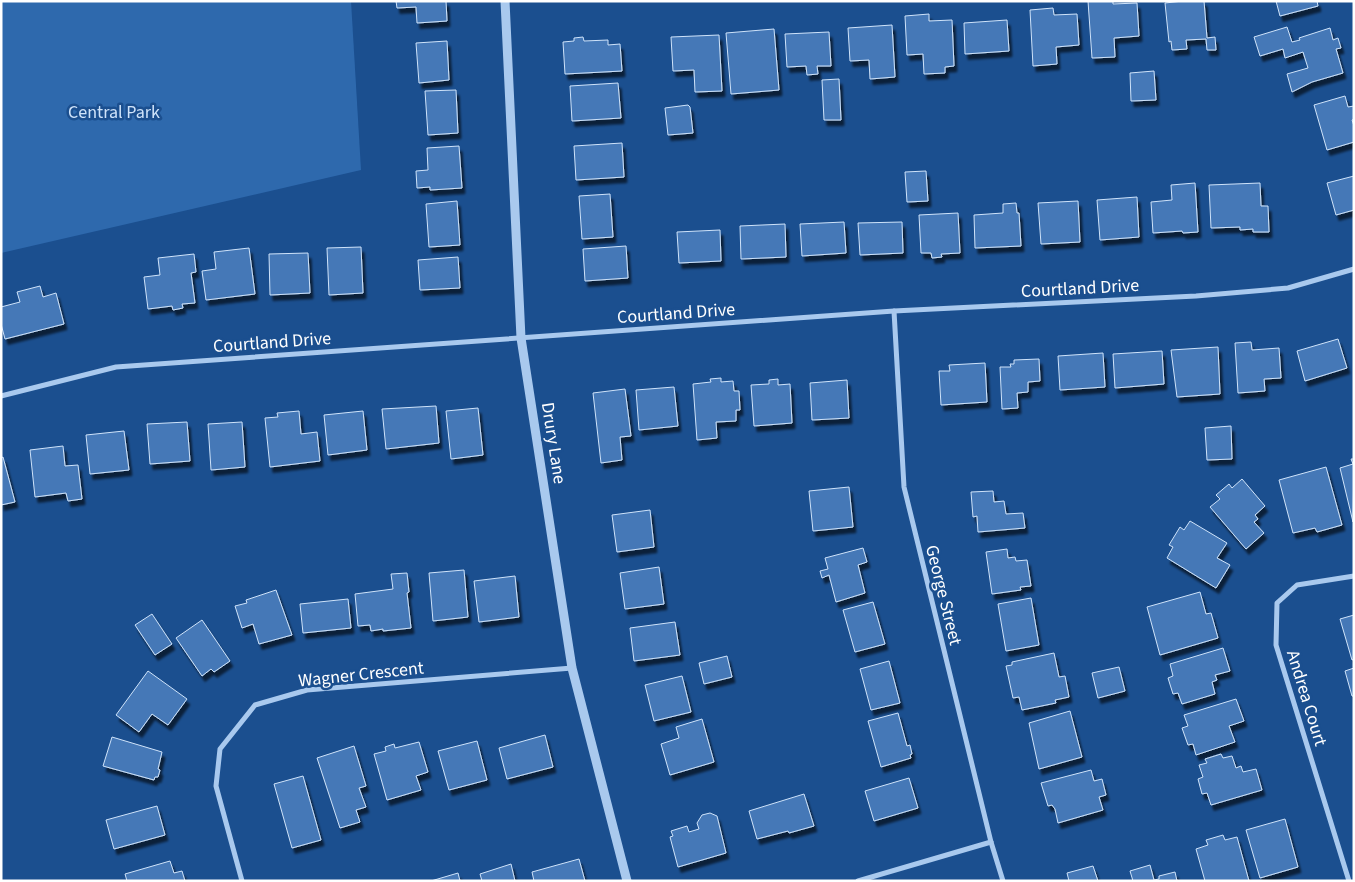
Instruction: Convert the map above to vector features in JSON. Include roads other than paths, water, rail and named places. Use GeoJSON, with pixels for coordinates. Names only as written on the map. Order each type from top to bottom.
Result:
{"type":"FeatureCollection","features":[{"type":"Feature","properties":{"kind":"street","name":"Drury Lane"},"geometry":{"type":"LineString","coordinates":[[505,1],[521,338],[572,668],[627,881]]}},
{"type":"Feature","properties":{"kind":"street","name":"Courtland Drive"},"geometry":{"type":"LineString","coordinates":[[1,396],[116,367],[894,311],[1196,296],[1288,288],[1354,269]]}},
{"type":"Feature","properties":{"kind":"street","name":"George Street"},"geometry":{"type":"LineString","coordinates":[[894,311],[904,487],[991,842],[1003,881]]}},
{"type":"Feature","properties":{"kind":"street","name":"Andrea Court"},"geometry":{"type":"LineString","coordinates":[[1349,881],[1276,646],[1277,603],[1297,585],[1354,576]]}},
{"type":"Feature","properties":{"kind":"street","name":"Wagner Crescent"},"geometry":{"type":"LineString","coordinates":[[242,881],[216,786],[220,749],[255,705],[307,690],[572,668]]}},
{"type":"Feature","properties":{"kind":"street"},"geometry":{"type":"LineString","coordinates":[[858,881],[991,842]]}},
{"type":"Feature","properties":{"kind":"park label","name":"Central Park"},"geometry":{"type":"Point","coordinates":[114,112]}}]}
